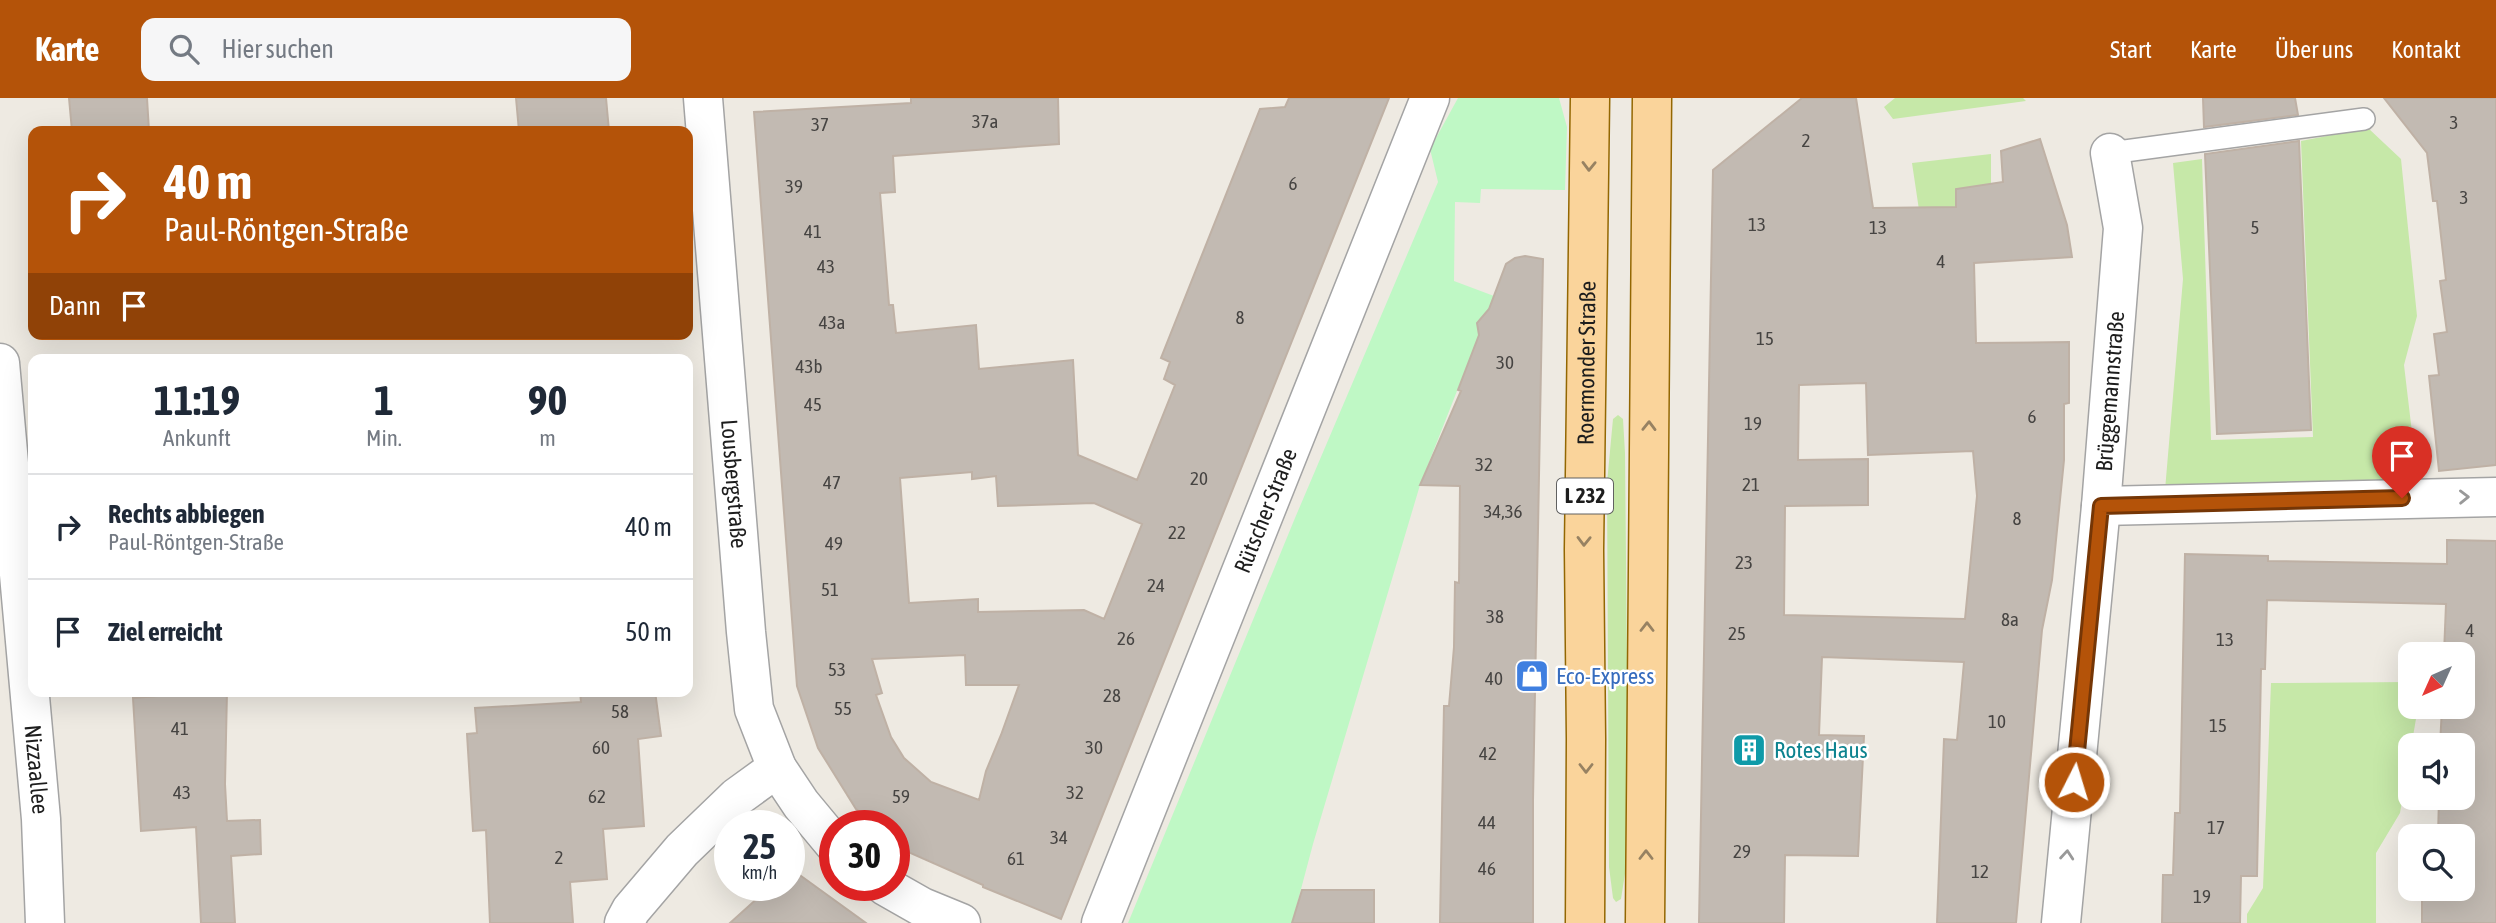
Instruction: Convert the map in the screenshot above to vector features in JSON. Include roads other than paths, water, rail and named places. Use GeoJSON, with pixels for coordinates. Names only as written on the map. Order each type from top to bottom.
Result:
{"type":"FeatureCollection","features":[{"type":"Feature","properties":{"kind":"main road","name":"Roermonder Straße"},"geometry":{"type":"LineString","coordinates":[[1585,923],[1584,550],[1590,98]]}},
{"type":"Feature","properties":{"kind":"main road"},"geometry":{"type":"LineString","coordinates":[[1645,923],[1652,98]]}},
{"type":"Feature","properties":{"kind":"street","name":"Lousbergstraße"},"geometry":{"type":"LineString","coordinates":[[703,98],[754,709],[777,768],[819,826]]}},
{"type":"Feature","properties":{"kind":"street","name":"Rütscher Straße"},"geometry":{"type":"LineString","coordinates":[[1101,923],[1430,98]]}},
{"type":"Feature","properties":{"kind":"street","name":"Brüggemannstraße"},"geometry":{"type":"LineString","coordinates":[[2061,923],[2101,506],[2123,228],[2110,153]]}},
{"type":"Feature","properties":{"kind":"street","name":"Nizzaallee"},"geometry":{"type":"LineString","coordinates":[[0,363],[28,674]]}},
{"type":"Feature","properties":{"kind":"street"},"geometry":{"type":"LineString","coordinates":[[2101,506],[2496,497]]}},
{"type":"Feature","properties":{"kind":"street","name":"Nizzaallee"},"geometry":{"type":"LineString","coordinates":[[30,697],[41,819],[45,923]]}},
{"type":"Feature","properties":{"kind":"street"},"geometry":{"type":"LineString","coordinates":[[624,923],[631,910],[682,850],[737,797],[777,768]]}},
{"type":"Feature","properties":{"kind":"street"},"geometry":{"type":"LineString","coordinates":[[910,900],[961,923]]}},
{"type":"Feature","properties":{"kind":"lane"},"geometry":{"type":"LineString","coordinates":[[2110,153],[2364,119]]}},
{"type":"Feature","properties":{"kind":"place","name":"Eco-Express"},"geometry":{"type":"Point","coordinates":[1532,676]}},
{"type":"Feature","properties":{"kind":"place","name":"Rotes Haus"},"geometry":{"type":"Point","coordinates":[1749,750]}}]}
